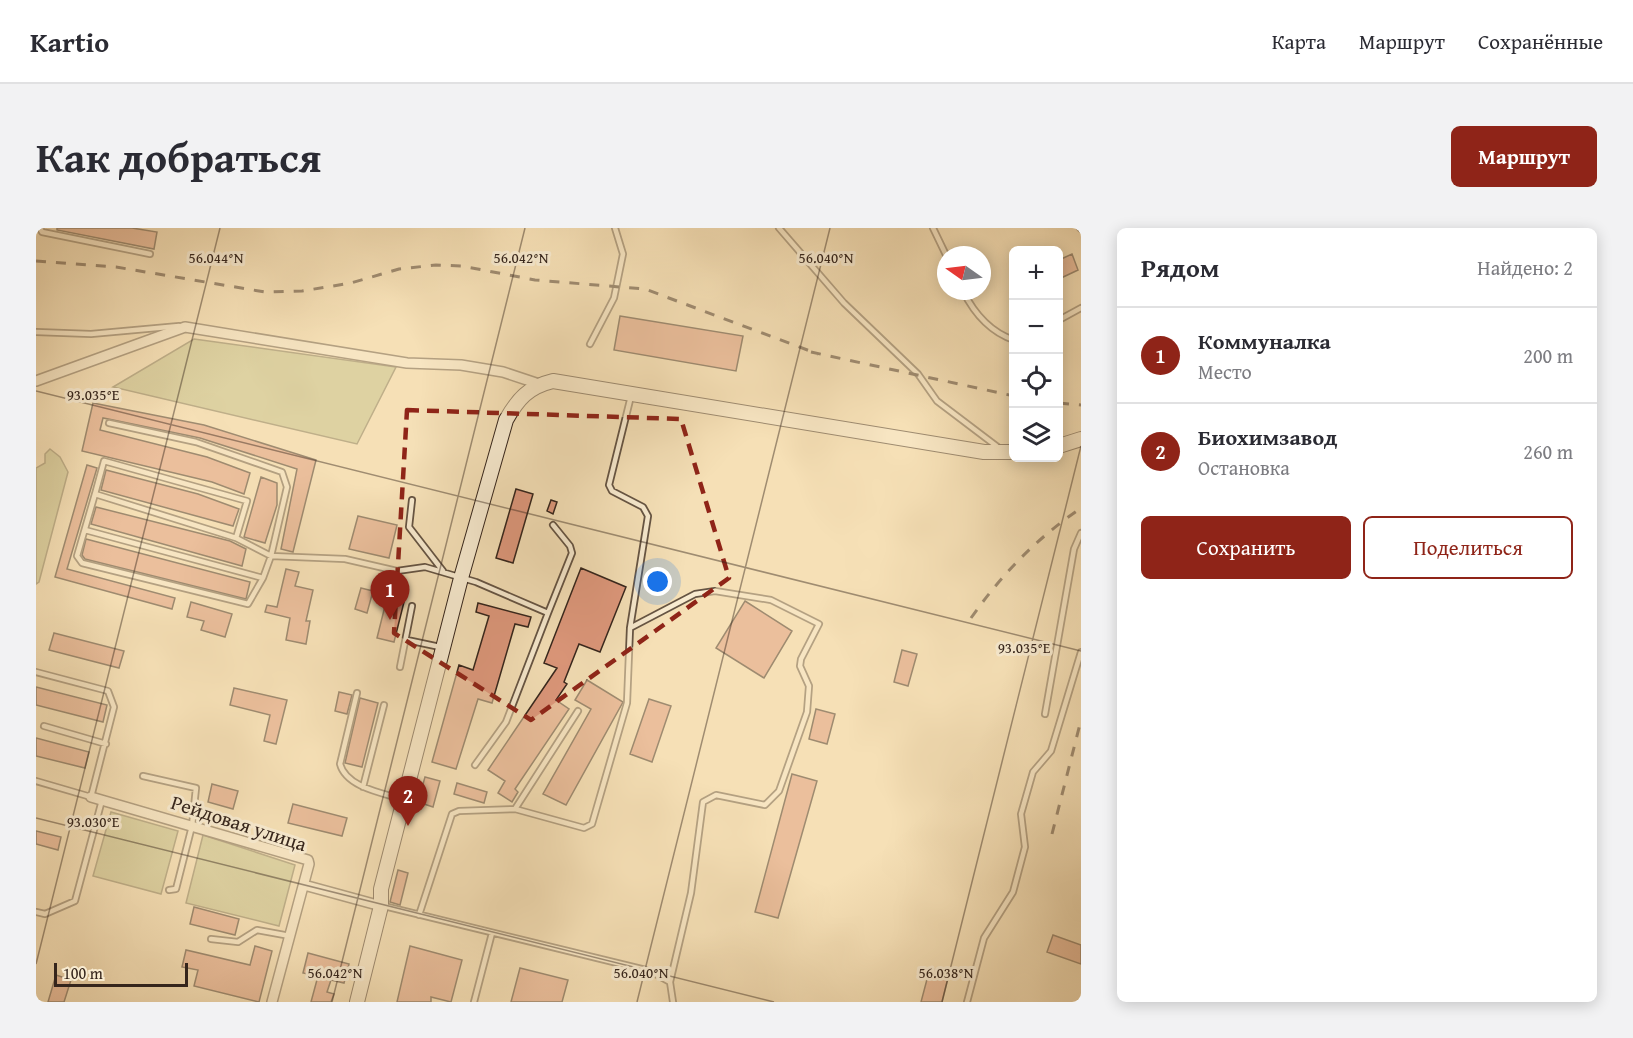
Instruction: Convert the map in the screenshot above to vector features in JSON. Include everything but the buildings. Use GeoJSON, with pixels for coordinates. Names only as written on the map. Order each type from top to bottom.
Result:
{"type":"FeatureCollection","features":[{"type":"Feature","properties":{"kind":"main road"},"geometry":{"type":"LineString","coordinates":[[357,1002],[381,906],[381,889],[461,578],[506,420],[523,394],[538,384],[553,381],[984,452],[1009,453]]}},
{"type":"Feature","properties":{"kind":"main road"},"geometry":{"type":"LineString","coordinates":[[1063,445],[1081,439]]}},
{"type":"Feature","properties":{"kind":"street"},"geometry":{"type":"LineString","coordinates":[[36,381],[185,327],[407,363],[461,365],[504,372],[538,384]]}},
{"type":"Feature","properties":{"kind":"street","name":"Рейдовая улица"},"geometry":{"type":"LineString","coordinates":[[91,797],[308,860],[304,885],[272,1002]]}},
{"type":"Feature","properties":{"kind":"street"},"geometry":{"type":"LineString","coordinates":[[304,885],[381,906]]}},
{"type":"Feature","properties":{"kind":"lane"},"geometry":{"type":"LineString","coordinates":[[40,228],[42,232],[150,254]]}},
{"type":"Feature","properties":{"kind":"lane"},"geometry":{"type":"LineString","coordinates":[[590,345],[614,298],[623,255],[615,228]]}},
{"type":"Feature","properties":{"kind":"lane"},"geometry":{"type":"LineString","coordinates":[[780,228],[844,303],[918,374],[937,401],[1009,452]]}},
{"type":"Feature","properties":{"kind":"lane"},"geometry":{"type":"LineString","coordinates":[[933,228],[942,246]]}},
{"type":"Feature","properties":{"kind":"lane"},"geometry":{"type":"LineString","coordinates":[[967,300],[985,323],[996,332],[1009,338]]}},
{"type":"Feature","properties":{"kind":"lane"},"geometry":{"type":"LineString","coordinates":[[1063,318],[1081,308]]}},
{"type":"Feature","properties":{"kind":"lane"},"geometry":{"type":"LineString","coordinates":[[36,332],[91,334],[185,327]]}},
{"type":"Feature","properties":{"kind":"lane"},"geometry":{"type":"LineString","coordinates":[[419,915],[452,814],[459,811],[515,809],[584,828],[592,824],[627,703],[630,628],[648,516],[643,507],[612,492],[609,485],[632,394]]}},
{"type":"Feature","properties":{"kind":"lane"},"geometry":{"type":"LineString","coordinates":[[109,423],[196,442],[282,472],[287,487],[263,578],[248,604],[242,605],[82,563],[77,556],[104,461],[247,501],[236,537]]}},
{"type":"Feature","properties":{"kind":"lane"},"geometry":{"type":"LineString","coordinates":[[95,494],[236,537],[270,556],[345,559],[397,571],[425,567],[461,578],[548,613]]}},
{"type":"Feature","properties":{"kind":"lane"},"geometry":{"type":"LineString","coordinates":[[412,500],[409,527],[445,573]]}},
{"type":"Feature","properties":{"kind":"lane"},"geometry":{"type":"LineString","coordinates":[[475,765],[506,722],[572,554],[570,546],[553,525]]}},
{"type":"Feature","properties":{"kind":"lane"},"geometry":{"type":"LineString","coordinates":[[85,530],[263,578]]}},
{"type":"Feature","properties":{"kind":"lane"},"geometry":{"type":"LineString","coordinates":[[1045,714],[1074,549],[1081,533]]}},
{"type":"Feature","properties":{"kind":"lane"},"geometry":{"type":"LineString","coordinates":[[630,628],[694,594],[715,591],[771,600],[819,624],[801,659],[800,666],[809,686],[807,712],[779,791],[765,805],[716,795],[703,802],[700,807],[691,893],[670,982],[673,1002]]}},
{"type":"Feature","properties":{"kind":"lane"},"geometry":{"type":"LineString","coordinates":[[400,667],[412,606]]}},
{"type":"Feature","properties":{"kind":"lane"},"geometry":{"type":"LineString","coordinates":[[407,640],[443,648]]}},
{"type":"Feature","properties":{"kind":"lane"},"geometry":{"type":"LineString","coordinates":[[967,1002],[984,938],[1013,892],[1026,840],[1021,814],[1033,772],[1051,752],[1081,652]]}},
{"type":"Feature","properties":{"kind":"lane"},"geometry":{"type":"LineString","coordinates":[[36,672],[108,691],[114,707],[91,797],[36,781]]}},
{"type":"Feature","properties":{"kind":"lane"},"geometry":{"type":"LineString","coordinates":[[357,693],[340,764],[342,769],[363,787],[404,799]]}},
{"type":"Feature","properties":{"kind":"lane"},"geometry":{"type":"LineString","coordinates":[[363,787],[384,705]]}},
{"type":"Feature","properties":{"kind":"lane"},"geometry":{"type":"LineString","coordinates":[[515,809],[578,711]]}},
{"type":"Feature","properties":{"kind":"lane"},"geometry":{"type":"LineString","coordinates":[[44,726],[106,744]]}},
{"type":"Feature","properties":{"kind":"lane"},"geometry":{"type":"LineString","coordinates":[[143,776],[196,788],[192,826],[176,889],[170,890]]}},
{"type":"Feature","properties":{"kind":"lane"},"geometry":{"type":"LineString","coordinates":[[36,912],[45,914],[75,901],[102,800]]}},
{"type":"Feature","properties":{"kind":"lane"},"geometry":{"type":"LineString","coordinates":[[381,906],[650,971],[670,982]]}},
{"type":"Feature","properties":{"kind":"lane"},"geometry":{"type":"LineString","coordinates":[[211,939],[238,942],[257,930],[290,936]]}},
{"type":"Feature","properties":{"kind":"lane"},"geometry":{"type":"LineString","coordinates":[[474,1002],[492,933]]}},
{"type":"Feature","properties":{"kind":"highlighted area"},"geometry":{"type":"Polygon","coordinates":[[[407,410],[681,419],[729,578],[531,720],[394,633],[407,410]]]}},
{"type":"Feature","properties":{"kind":"shaded area"},"geometry":{"type":"Polygon","coordinates":[[[194,339],[396,367],[357,444],[113,387],[194,339]]]}},
{"type":"Feature","properties":{"kind":"shaded area"},"geometry":{"type":"Polygon","coordinates":[[[50,449],[60,457],[68,472],[39,582],[36,584],[36,468],[45,463],[45,454],[50,449]]]}},
{"type":"Feature","properties":{"kind":"shaded area"},"geometry":{"type":"Polygon","coordinates":[[[111,812],[178,831],[161,894],[93,876],[111,812]]]}},
{"type":"Feature","properties":{"kind":"shaded area"},"geometry":{"type":"Polygon","coordinates":[[[203,835],[295,865],[279,926],[186,903],[203,835]]]}},
{"type":"Feature","properties":{"kind":"railway"},"geometry":{"type":"LineString","coordinates":[[36,261],[116,267],[265,292],[302,291],[351,283],[399,269],[436,265],[462,266],[535,280],[645,289],[818,354]]}},
{"type":"Feature","properties":{"kind":"railway"},"geometry":{"type":"LineString","coordinates":[[811,352],[1009,395]]}},
{"type":"Feature","properties":{"kind":"railway"},"geometry":{"type":"LineString","coordinates":[[1063,403],[1081,405]]}},
{"type":"Feature","properties":{"kind":"railway"},"geometry":{"type":"LineString","coordinates":[[971,618],[995,586],[1021,558],[1081,508]]}},
{"type":"Feature","properties":{"kind":"railway"},"geometry":{"type":"LineString","coordinates":[[1052,834],[1081,720]]}},
{"type":"Feature","properties":{"kind":"place","name":"Коммуналка"},"geometry":{"type":"Point","coordinates":[390,620]}},
{"type":"Feature","properties":{"kind":"place","name":"Биохимзавод"},"geometry":{"type":"Point","coordinates":[408,826]}}]}
